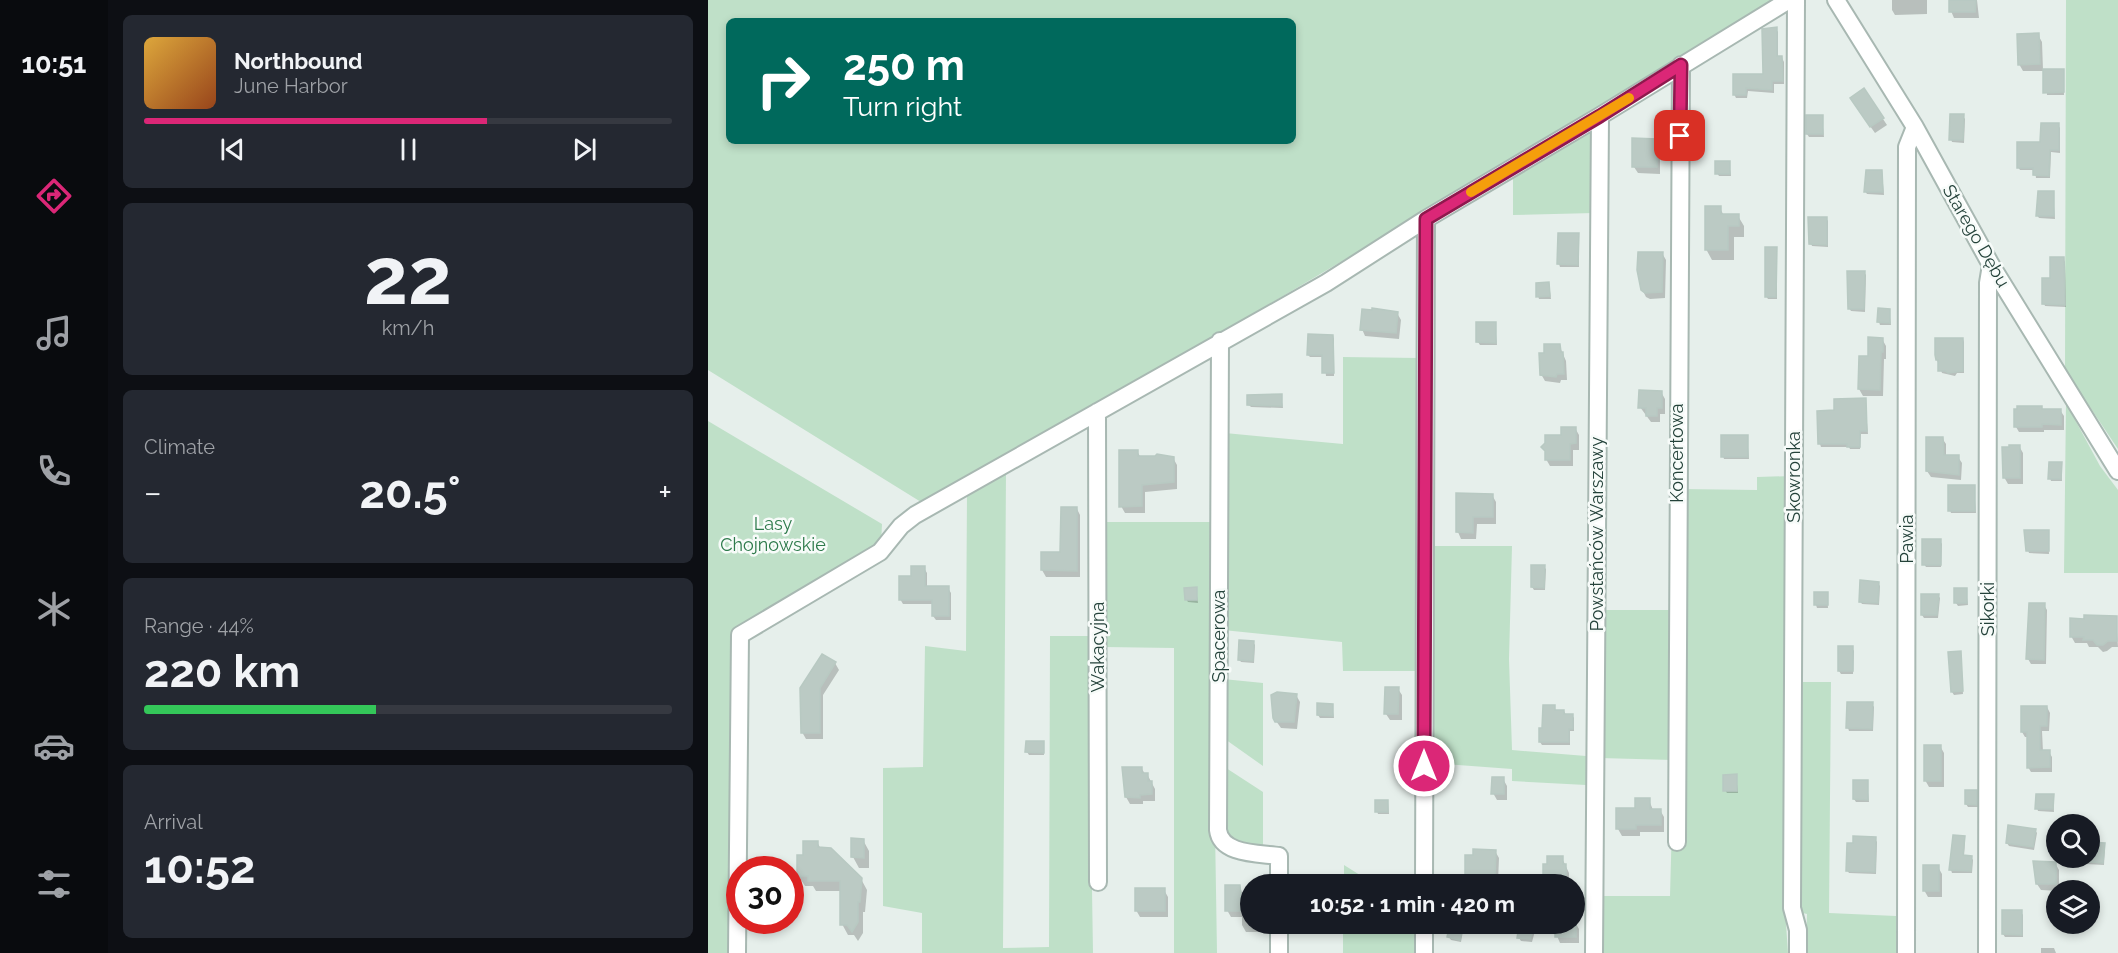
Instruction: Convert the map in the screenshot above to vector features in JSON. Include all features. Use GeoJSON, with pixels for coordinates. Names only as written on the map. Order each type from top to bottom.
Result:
{"type":"FeatureCollection","features":[{"type":"Feature","properties":{"kind":"street"},"geometry":{"type":"LineString","coordinates":[[737,953],[740,635],[880,552],[901,526],[915,515],[1326,283],[1426,219],[1789,0]]}},
{"type":"Feature","properties":{"kind":"street","name":"Skowronka"},"geometry":{"type":"LineString","coordinates":[[1796,0],[1792,908],[1798,930],[1798,953]]}},
{"type":"Feature","properties":{"kind":"street","name":"Starego Dębu"},"geometry":{"type":"LineString","coordinates":[[1836,0],[1915,127],[1991,265],[2118,471]]}},
{"type":"Feature","properties":{"kind":"street","name":"Koncertowa"},"geometry":{"type":"LineString","coordinates":[[1677,842],[1681,65]]}},
{"type":"Feature","properties":{"kind":"street","name":"Powstańców Warszawy"},"geometry":{"type":"LineString","coordinates":[[1594,953],[1600,116]]}},
{"type":"Feature","properties":{"kind":"street","name":"Pawia"},"geometry":{"type":"LineString","coordinates":[[1906,953],[1907,147],[1915,127]]}},
{"type":"Feature","properties":{"kind":"street"},"geometry":{"type":"LineString","coordinates":[[1424,874],[1426,219]]}},
{"type":"Feature","properties":{"kind":"street","name":"Sikorki"},"geometry":{"type":"LineString","coordinates":[[1987,953],[1988,295],[1991,265]]}},
{"type":"Feature","properties":{"kind":"street","name":"Spacerowa"},"geometry":{"type":"LineString","coordinates":[[1220,341],[1219,835],[1222,842],[1230,848],[1279,856],[1279,874]]}},
{"type":"Feature","properties":{"kind":"street","name":"Wakacyjna"},"geometry":{"type":"LineString","coordinates":[[1097,412],[1098,882]]}},
{"type":"Feature","properties":{"kind":"street"},"geometry":{"type":"LineString","coordinates":[[1279,934],[1279,953]]}},
{"type":"Feature","properties":{"kind":"street"},"geometry":{"type":"LineString","coordinates":[[1424,934],[1424,953]]}},
{"type":"Feature","properties":{"kind":"green space"},"geometry":{"type":"Polygon","coordinates":[[[708,0],[1773,0],[1591,114],[1217,335],[921,502],[708,370],[708,0]]]}},
{"type":"Feature","properties":{"kind":"green space"},"geometry":{"type":"Polygon","coordinates":[[[2066,0],[2118,0],[2118,449],[2065,370],[2066,0]]]}},
{"type":"Feature","properties":{"kind":"green space"},"geometry":{"type":"Polygon","coordinates":[[[1596,122],[1594,213],[1513,215],[1513,171],[1596,122]]]}},
{"type":"Feature","properties":{"kind":"green space"},"geometry":{"type":"Polygon","coordinates":[[[1343,357],[1418,358],[1417,671],[1343,671],[1342,642],[1223,630],[1225,433],[1343,444],[1343,357]]]}},
{"type":"Feature","properties":{"kind":"green space"},"geometry":{"type":"Polygon","coordinates":[[[2066,403],[2100,466],[2118,490],[2118,573],[2064,573],[2066,403]]]}},
{"type":"Feature","properties":{"kind":"green space","name":"Lasy Chojnowskie"},"geometry":{"type":"Polygon","coordinates":[[[708,421],[882,524],[881,544],[732,632],[731,856],[726,856],[726,934],[730,934],[730,953],[708,953],[708,421]]]}},
{"type":"Feature","properties":{"kind":"green space"},"geometry":{"type":"Polygon","coordinates":[[[1006,471],[1003,948],[1049,947],[1050,636],[1088,636],[1093,953],[922,953],[922,913],[883,906],[883,768],[923,767],[925,646],[966,651],[967,494],[1006,471]]]}},
{"type":"Feature","properties":{"kind":"green space"},"geometry":{"type":"Polygon","coordinates":[[[1791,476],[1786,924],[1788,953],[1599,953],[1600,896],[1670,896],[1681,489],[1757,490],[1757,477],[1791,476]]]}},
{"type":"Feature","properties":{"kind":"green space"},"geometry":{"type":"Polygon","coordinates":[[[1106,522],[1214,522],[1217,953],[1174,953],[1174,648],[1105,647],[1106,522]]]}},
{"type":"Feature","properties":{"kind":"green space"},"geometry":{"type":"Polygon","coordinates":[[[1430,546],[1512,546],[1509,659],[1512,750],[1586,756],[1586,785],[1512,781],[1512,769],[1431,763],[1430,546]]]}},
{"type":"Feature","properties":{"kind":"green space"},"geometry":{"type":"Polygon","coordinates":[[[1600,610],[1672,610],[1673,760],[1600,758],[1600,610]]]}},
{"type":"Feature","properties":{"kind":"green space"},"geometry":{"type":"Polygon","coordinates":[[[1223,679],[1263,683],[1263,766],[1222,737],[1223,679]]]}},
{"type":"Feature","properties":{"kind":"green space"},"geometry":{"type":"Polygon","coordinates":[[[1796,682],[1831,682],[1829,913],[1896,916],[1896,953],[1806,953],[1807,914],[1798,912],[1796,682]]]}},
{"type":"Feature","properties":{"kind":"green space"},"geometry":{"type":"Polygon","coordinates":[[[1223,766],[1263,792],[1263,848],[1233,845],[1222,832],[1223,766]]]}},
{"type":"Feature","properties":{"kind":"green space"},"geometry":{"type":"Polygon","coordinates":[[[1344,865],[1358,874],[1344,874],[1344,865]]]}},
{"type":"Feature","properties":{"kind":"green space"},"geometry":{"type":"Polygon","coordinates":[[[1343,934],[1420,934],[1420,953],[1343,953],[1343,934]]]}},
{"type":"Feature","properties":{"kind":"building"},"geometry":{"type":"Polygon","coordinates":[[[1949,0],[1976,0],[1975,12],[1949,12],[1949,0]]]}},
{"type":"Feature","properties":{"kind":"building"},"geometry":{"type":"Polygon","coordinates":[[[1777,27],[1777,56],[1782,56],[1783,81],[1772,81],[1772,90],[1746,88],[1746,95],[1733,95],[1733,74],[1763,74],[1762,29],[1777,27]]]}},
{"type":"Feature","properties":{"kind":"building"},"geometry":{"type":"Polygon","coordinates":[[[2039,33],[2040,64],[2018,65],[2017,34],[2039,33]]]}},
{"type":"Feature","properties":{"kind":"building"},"geometry":{"type":"Polygon","coordinates":[[[2043,69],[2064,69],[2064,92],[2043,93],[2043,69]]]}},
{"type":"Feature","properties":{"kind":"building"},"geometry":{"type":"Polygon","coordinates":[[[1864,88],[1884,118],[1870,127],[1850,98],[1864,88]]]}},
{"type":"Feature","properties":{"kind":"building"},"geometry":{"type":"Polygon","coordinates":[[[1950,114],[1964,114],[1963,140],[1949,140],[1950,114]]]}},
{"type":"Feature","properties":{"kind":"building"},"geometry":{"type":"Polygon","coordinates":[[[1806,115],[1823,115],[1823,134],[1806,134],[1806,115]]]}},
{"type":"Feature","properties":{"kind":"building"},"geometry":{"type":"Polygon","coordinates":[[[2041,123],[2059,123],[2059,150],[2050,150],[2049,176],[2033,175],[2033,168],[2017,168],[2017,142],[2040,142],[2041,123]]]}},
{"type":"Feature","properties":{"kind":"building"},"geometry":{"type":"Polygon","coordinates":[[[1632,138],[1657,139],[1657,167],[1632,167],[1632,138]]]}},
{"type":"Feature","properties":{"kind":"building"},"geometry":{"type":"Polygon","coordinates":[[[1715,161],[1730,161],[1730,174],[1715,174],[1715,161]]]}},
{"type":"Feature","properties":{"kind":"building"},"geometry":{"type":"Polygon","coordinates":[[[1866,170],[1882,170],[1883,192],[1864,192],[1866,170]]]}},
{"type":"Feature","properties":{"kind":"building"},"geometry":{"type":"Polygon","coordinates":[[[2038,191],[2054,191],[2054,216],[2036,216],[2038,191]]]}},
{"type":"Feature","properties":{"kind":"building"},"geometry":{"type":"Polygon","coordinates":[[[1705,206],[1721,206],[1721,214],[1739,214],[1739,226],[1728,226],[1728,250],[1705,250],[1705,206]]]}},
{"type":"Feature","properties":{"kind":"building"},"geometry":{"type":"Polygon","coordinates":[[[1808,217],[1827,217],[1827,245],[1809,244],[1808,217]]]}},
{"type":"Feature","properties":{"kind":"building"},"geometry":{"type":"Polygon","coordinates":[[[1558,233],[1579,233],[1578,265],[1557,264],[1558,233]]]}},
{"type":"Feature","properties":{"kind":"building"},"geometry":{"type":"Polygon","coordinates":[[[1765,247],[1777,247],[1776,297],[1765,297],[1765,247]]]}},
{"type":"Feature","properties":{"kind":"building"},"geometry":{"type":"Polygon","coordinates":[[[1638,252],[1663,252],[1662,292],[1645,293],[1641,290],[1637,270],[1638,252]]]}},
{"type":"Feature","properties":{"kind":"building"},"geometry":{"type":"Polygon","coordinates":[[[2050,257],[2064,257],[2065,305],[2042,304],[2042,278],[2050,278],[2050,257]]]}},
{"type":"Feature","properties":{"kind":"building"},"geometry":{"type":"Polygon","coordinates":[[[1847,271],[1865,271],[1864,309],[1848,309],[1847,271]]]}},
{"type":"Feature","properties":{"kind":"building"},"geometry":{"type":"Polygon","coordinates":[[[1549,282],[1550,296],[1536,297],[1536,283],[1549,282]]]}},
{"type":"Feature","properties":{"kind":"building"},"geometry":{"type":"Polygon","coordinates":[[[1372,308],[1398,312],[1396,333],[1360,330],[1362,309],[1372,310],[1372,308]]]}},
{"type":"Feature","properties":{"kind":"building"},"geometry":{"type":"Polygon","coordinates":[[[1878,308],[1890,309],[1890,323],[1877,322],[1878,308]]]}},
{"type":"Feature","properties":{"kind":"building"},"geometry":{"type":"Polygon","coordinates":[[[1476,322],[1496,322],[1496,343],[1476,342],[1476,322]]]}},
{"type":"Feature","properties":{"kind":"building"},"geometry":{"type":"Polygon","coordinates":[[[1308,334],[1333,335],[1334,373],[1322,373],[1322,355],[1307,355],[1308,334]]]}},
{"type":"Feature","properties":{"kind":"building"},"geometry":{"type":"Polygon","coordinates":[[[1868,337],[1883,338],[1880,390],[1858,389],[1859,356],[1868,356],[1868,337]]]}},
{"type":"Feature","properties":{"kind":"building"},"geometry":{"type":"Polygon","coordinates":[[[1935,338],[1963,338],[1963,371],[1948,373],[1938,371],[1935,338]]]}},
{"type":"Feature","properties":{"kind":"building"},"geometry":{"type":"Polygon","coordinates":[[[1544,344],[1560,344],[1561,352],[1563,352],[1564,374],[1557,374],[1556,377],[1540,375],[1539,353],[1544,353],[1544,344]]]}},
{"type":"Feature","properties":{"kind":"building"},"geometry":{"type":"Polygon","coordinates":[[[1639,390],[1662,391],[1662,408],[1657,408],[1657,416],[1646,416],[1646,408],[1638,408],[1639,390]]]}},
{"type":"Feature","properties":{"kind":"building"},"geometry":{"type":"Polygon","coordinates":[[[1282,394],[1282,406],[1247,405],[1247,395],[1282,394]]]}},
{"type":"Feature","properties":{"kind":"building"},"geometry":{"type":"Polygon","coordinates":[[[1866,398],[1867,431],[1860,431],[1860,447],[1847,447],[1847,444],[1818,444],[1817,411],[1834,410],[1834,399],[1866,398]]]}},
{"type":"Feature","properties":{"kind":"building"},"geometry":{"type":"Polygon","coordinates":[[[2017,406],[2061,409],[2061,425],[2042,424],[2042,427],[2014,427],[2014,409],[2017,409],[2017,406]]]}},
{"type":"Feature","properties":{"kind":"building"},"geometry":{"type":"Polygon","coordinates":[[[1561,427],[1576,427],[1576,443],[1570,444],[1570,460],[1545,460],[1545,451],[1541,447],[1545,443],[1545,435],[1561,435],[1561,427]]]}},
{"type":"Feature","properties":{"kind":"building"},"geometry":{"type":"Polygon","coordinates":[[[1721,435],[1748,435],[1748,457],[1721,457],[1721,435]]]}},
{"type":"Feature","properties":{"kind":"building"},"geometry":{"type":"Polygon","coordinates":[[[1926,437],[1943,437],[1944,455],[1959,455],[1959,475],[1926,471],[1926,437]]]}},
{"type":"Feature","properties":{"kind":"building"},"geometry":{"type":"Polygon","coordinates":[[[2009,445],[2020,445],[2020,478],[2003,478],[2002,447],[2009,447],[2009,445]]]}},
{"type":"Feature","properties":{"kind":"building"},"geometry":{"type":"Polygon","coordinates":[[[1119,450],[1138,450],[1138,456],[1157,454],[1174,457],[1174,482],[1142,485],[1142,506],[1119,507],[1119,450]]]}},
{"type":"Feature","properties":{"kind":"building"},"geometry":{"type":"Polygon","coordinates":[[[2049,462],[2062,462],[2061,479],[2048,479],[2049,462]]]}},
{"type":"Feature","properties":{"kind":"building"},"geometry":{"type":"Polygon","coordinates":[[[1948,485],[1975,485],[1975,511],[1948,511],[1948,485]]]}},
{"type":"Feature","properties":{"kind":"building"},"geometry":{"type":"Polygon","coordinates":[[[1456,493],[1493,494],[1493,517],[1473,517],[1473,533],[1456,532],[1456,493]]]}},
{"type":"Feature","properties":{"kind":"building"},"geometry":{"type":"Polygon","coordinates":[[[1061,507],[1077,507],[1077,571],[1041,570],[1041,552],[1060,552],[1061,507]]]}},
{"type":"Feature","properties":{"kind":"building"},"geometry":{"type":"Polygon","coordinates":[[[2024,530],[2049,530],[2049,551],[2026,551],[2024,530]]]}},
{"type":"Feature","properties":{"kind":"building"},"geometry":{"type":"Polygon","coordinates":[[[1922,539],[1941,539],[1941,565],[1922,565],[1922,539]]]}},
{"type":"Feature","properties":{"kind":"building"},"geometry":{"type":"Polygon","coordinates":[[[1531,565],[1545,565],[1544,588],[1531,587],[1531,565]]]}},
{"type":"Feature","properties":{"kind":"building"},"geometry":{"type":"Polygon","coordinates":[[[911,566],[925,566],[925,586],[949,586],[949,616],[932,616],[932,600],[899,600],[899,576],[911,576],[911,566]]]}},
{"type":"Feature","properties":{"kind":"building"},"geometry":{"type":"Polygon","coordinates":[[[1860,580],[1879,582],[1878,603],[1859,602],[1860,580]]]}},
{"type":"Feature","properties":{"kind":"building"},"geometry":{"type":"Polygon","coordinates":[[[1197,587],[1197,600],[1185,600],[1184,588],[1197,587]]]}},
{"type":"Feature","properties":{"kind":"building"},"geometry":{"type":"Polygon","coordinates":[[[1954,588],[1967,588],[1967,603],[1954,603],[1954,588]]]}},
{"type":"Feature","properties":{"kind":"building"},"geometry":{"type":"Polygon","coordinates":[[[1814,592],[1828,592],[1828,605],[1814,605],[1814,592]]]}},
{"type":"Feature","properties":{"kind":"building"},"geometry":{"type":"Polygon","coordinates":[[[1921,594],[1939,594],[1937,615],[1921,615],[1921,594]]]}},
{"type":"Feature","properties":{"kind":"building"},"geometry":{"type":"Polygon","coordinates":[[[2029,603],[2045,603],[2044,660],[2026,659],[2029,603]]]}},
{"type":"Feature","properties":{"kind":"building"},"geometry":{"type":"Polygon","coordinates":[[[2084,615],[2117,616],[2117,641],[2097,645],[2093,640],[2083,640],[2084,637],[2070,637],[2070,618],[2084,619],[2084,615]]]}},
{"type":"Feature","properties":{"kind":"building"},"geometry":{"type":"Polygon","coordinates":[[[1239,640],[1254,641],[1253,661],[1238,660],[1239,640]]]}},
{"type":"Feature","properties":{"kind":"building"},"geometry":{"type":"Polygon","coordinates":[[[1838,646],[1853,646],[1853,671],[1838,671],[1838,646]]]}},
{"type":"Feature","properties":{"kind":"building"},"geometry":{"type":"Polygon","coordinates":[[[1961,651],[1963,691],[1951,692],[1948,652],[1961,651]]]}},
{"type":"Feature","properties":{"kind":"building"},"geometry":{"type":"Polygon","coordinates":[[[822,654],[836,662],[820,688],[820,733],[801,733],[800,688],[822,654]]]}},
{"type":"Feature","properties":{"kind":"building"},"geometry":{"type":"Polygon","coordinates":[[[1385,687],[1399,687],[1398,714],[1384,714],[1385,687]]]}},
{"type":"Feature","properties":{"kind":"building"},"geometry":{"type":"Polygon","coordinates":[[[1277,692],[1297,694],[1294,722],[1275,722],[1271,695],[1277,692]]]}},
{"type":"Feature","properties":{"kind":"building"},"geometry":{"type":"Polygon","coordinates":[[[1847,702],[1873,702],[1872,729],[1846,728],[1847,702]]]}},
{"type":"Feature","properties":{"kind":"building"},"geometry":{"type":"Polygon","coordinates":[[[1317,703],[1333,704],[1333,716],[1317,715],[1317,703]]]}},
{"type":"Feature","properties":{"kind":"building"},"geometry":{"type":"Polygon","coordinates":[[[1543,705],[1555,705],[1555,710],[1564,710],[1564,714],[1573,714],[1573,729],[1569,729],[1569,742],[1539,742],[1543,705]]]}},
{"type":"Feature","properties":{"kind":"building"},"geometry":{"type":"Polygon","coordinates":[[[2021,706],[2047,706],[2047,726],[2040,726],[2040,750],[2050,750],[2050,767],[2027,768],[2027,732],[2021,732],[2021,706]]]}},
{"type":"Feature","properties":{"kind":"building"},"geometry":{"type":"Polygon","coordinates":[[[1026,741],[1044,741],[1044,753],[1025,752],[1026,741]]]}},
{"type":"Feature","properties":{"kind":"building"},"geometry":{"type":"Polygon","coordinates":[[[1924,745],[1941,745],[1941,781],[1924,781],[1924,745]]]}},
{"type":"Feature","properties":{"kind":"building"},"geometry":{"type":"Polygon","coordinates":[[[1122,767],[1142,767],[1142,773],[1148,773],[1148,781],[1152,781],[1152,794],[1140,795],[1140,798],[1125,797],[1122,767]]]}},
{"type":"Feature","properties":{"kind":"building"},"geometry":{"type":"Polygon","coordinates":[[[1737,774],[1737,791],[1723,791],[1723,775],[1737,774]]]}},
{"type":"Feature","properties":{"kind":"building"},"geometry":{"type":"Polygon","coordinates":[[[1492,777],[1504,777],[1504,794],[1491,794],[1492,777]]]}},
{"type":"Feature","properties":{"kind":"building"},"geometry":{"type":"Polygon","coordinates":[[[1853,780],[1868,780],[1868,800],[1853,799],[1853,780]]]}},
{"type":"Feature","properties":{"kind":"building"},"geometry":{"type":"Polygon","coordinates":[[[1965,790],[1977,790],[1977,805],[1965,804],[1965,790]]]}},
{"type":"Feature","properties":{"kind":"building"},"geometry":{"type":"Polygon","coordinates":[[[2036,794],[2054,794],[2053,809],[2035,809],[2036,794]]]}},
{"type":"Feature","properties":{"kind":"building"},"geometry":{"type":"Polygon","coordinates":[[[1635,798],[1650,798],[1650,809],[1661,809],[1661,825],[1636,825],[1636,829],[1616,829],[1616,808],[1635,808],[1635,798]]]}},
{"type":"Feature","properties":{"kind":"building"},"geometry":{"type":"Polygon","coordinates":[[[1375,800],[1388,800],[1388,812],[1375,812],[1375,800]]]}},
{"type":"Feature","properties":{"kind":"building"},"geometry":{"type":"Polygon","coordinates":[[[2008,825],[2036,829],[2033,847],[2006,843],[2008,825]]]}},
{"type":"Feature","properties":{"kind":"building"},"geometry":{"type":"Polygon","coordinates":[[[1953,835],[1965,836],[1963,855],[1972,856],[1971,871],[1949,870],[1953,835]]]}},
{"type":"Feature","properties":{"kind":"building"},"geometry":{"type":"Polygon","coordinates":[[[1853,836],[1876,837],[1875,872],[1846,871],[1847,843],[1853,843],[1853,836]]]}},
{"type":"Feature","properties":{"kind":"building"},"geometry":{"type":"Polygon","coordinates":[[[851,838],[864,839],[864,858],[851,857],[851,838]]]}},
{"type":"Feature","properties":{"kind":"building"},"geometry":{"type":"Polygon","coordinates":[[[803,841],[818,841],[818,847],[831,848],[862,878],[860,902],[858,902],[858,922],[852,932],[847,925],[840,925],[840,881],[808,881],[808,876],[804,876],[804,856],[797,856],[803,855],[803,841]]]}},
{"type":"Feature","properties":{"kind":"building"},"geometry":{"type":"Polygon","coordinates":[[[2100,843],[2105,843],[2103,863],[2100,863],[2100,843]]]}},
{"type":"Feature","properties":{"kind":"building"},"geometry":{"type":"Polygon","coordinates":[[[1473,849],[1496,850],[1495,874],[1465,874],[1465,855],[1473,855],[1473,849]]]}},
{"type":"Feature","properties":{"kind":"building"},"geometry":{"type":"Polygon","coordinates":[[[1547,856],[1563,856],[1566,874],[1543,874],[1543,864],[1547,864],[1547,856]]]}},
{"type":"Feature","properties":{"kind":"building"},"geometry":{"type":"Polygon","coordinates":[[[2033,861],[2046,862],[2046,868],[2056,868],[2056,880],[2046,880],[2046,884],[2036,884],[2033,861]]]}},
{"type":"Feature","properties":{"kind":"building"},"geometry":{"type":"Polygon","coordinates":[[[1923,865],[1939,865],[1939,891],[1923,891],[1923,865]]]}},
{"type":"Feature","properties":{"kind":"building"},"geometry":{"type":"Polygon","coordinates":[[[1225,885],[1240,885],[1240,911],[1225,911],[1225,885]]]}},
{"type":"Feature","properties":{"kind":"building"},"geometry":{"type":"Polygon","coordinates":[[[1135,888],[1165,888],[1165,911],[1135,911],[1135,888]]]}},
{"type":"Feature","properties":{"kind":"building"},"geometry":{"type":"Polygon","coordinates":[[[2002,910],[2022,910],[2022,935],[2002,934],[2002,910]]]}},
{"type":"Feature","properties":{"kind":"building"},"geometry":{"type":"Polygon","coordinates":[[[1448,934],[1461,934],[1460,940],[1447,937],[1448,934]]]}},
{"type":"Feature","properties":{"kind":"building"},"geometry":{"type":"Polygon","coordinates":[[[1518,934],[1532,934],[1530,939],[1517,938],[1518,934]]]}},
{"type":"Feature","properties":{"kind":"building"},"geometry":{"type":"Polygon","coordinates":[[[1555,934],[1576,934],[1576,937],[1555,937],[1555,934]]]}},
{"type":"Feature","properties":{"kind":"slow traffic"},"geometry":{"type":"LineString","coordinates":[[1471,192],[1629,98]]}},
{"type":"Feature","properties":{"kind":"route"},"geometry":{"type":"LineString","coordinates":[[1424,766],[1426,219],[1681,65],[1680,136]]}}]}
